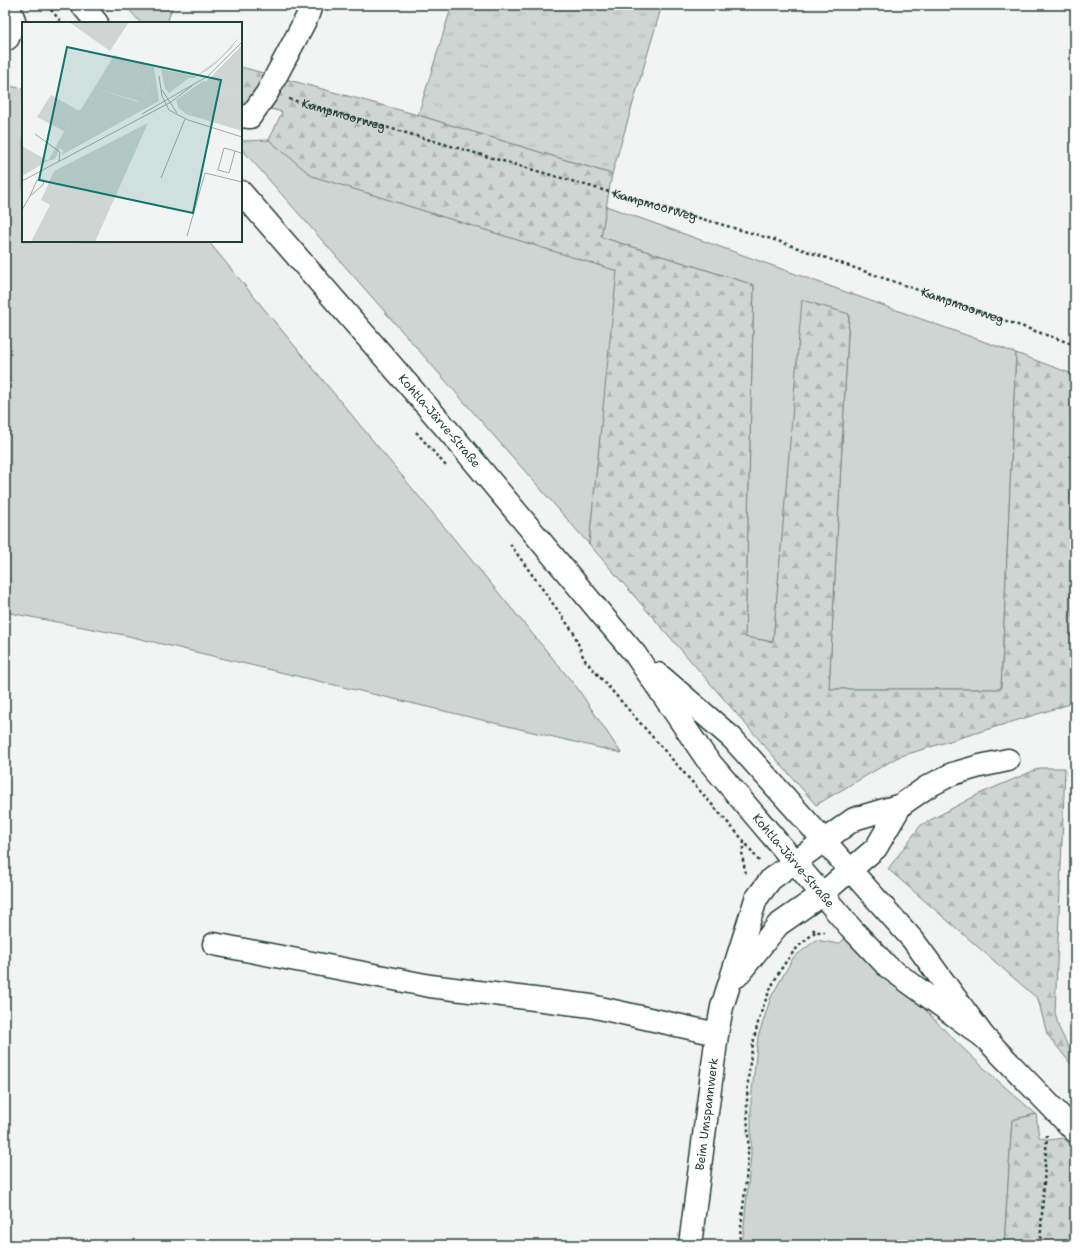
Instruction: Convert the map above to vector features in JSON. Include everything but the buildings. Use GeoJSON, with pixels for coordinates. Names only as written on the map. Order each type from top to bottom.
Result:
{"type":"FeatureCollection","features":[{"type":"Feature","properties":{"kind":"main road"},"geometry":{"type":"LineString","coordinates":[[5,40],[8,38],[14,20],[8,5]]}},
{"type":"Feature","properties":{"kind":"main road"},"geometry":{"type":"LineString","coordinates":[[82,5],[97,22]]}},
{"type":"Feature","properties":{"kind":"main road"},"geometry":{"type":"LineString","coordinates":[[242,116],[250,117],[267,93],[307,17],[311,5]]}},
{"type":"Feature","properties":{"kind":"main road","name":"Kohtla-Järve-Straße"},"geometry":{"type":"LineString","coordinates":[[242,193],[453,436],[634,654],[706,758],[850,928],[888,967],[984,1036]]}},
{"type":"Feature","properties":{"kind":"main road","name":"Kohtla-Järve-Straße"},"geometry":{"type":"LineString","coordinates":[[634,654],[732,738],[913,940],[984,1036],[1075,1131]]}},
{"type":"Feature","properties":{"kind":"main road","name":"Beim Umspannwerk"},"geometry":{"type":"LineString","coordinates":[[690,1245],[717,1034],[722,1007],[756,899],[771,879],[854,819],[901,805],[927,787],[952,774],[1008,760]]}},
{"type":"Feature","properties":{"kind":"main road","name":"Beim Umspannwerk"},"geometry":{"type":"LineString","coordinates":[[730,984],[778,925],[821,894],[876,848],[901,805]]}},
{"type":"Feature","properties":{"kind":"main road"},"geometry":{"type":"LineString","coordinates":[[214,944],[430,986],[591,1006],[717,1034]]}},
{"type":"Feature","properties":{"kind":"path"},"geometry":{"type":"LineString","coordinates":[[47,5],[61,22]]}},
{"type":"Feature","properties":{"kind":"path","name":"Kampmoorweg"},"geometry":{"type":"LineString","coordinates":[[267,93],[774,240],[1075,345]]}},
{"type":"Feature","properties":{"kind":"path"},"geometry":{"type":"LineString","coordinates":[[412,427],[448,469]]}},
{"type":"Feature","properties":{"kind":"path"},"geometry":{"type":"LineString","coordinates":[[508,541],[574,633],[584,659],[744,841],[771,879]]}},
{"type":"Feature","properties":{"kind":"path"},"geometry":{"type":"LineString","coordinates":[[739,1245],[748,1154],[747,1102],[749,1074],[754,1039],[763,1007],[777,977],[792,954],[815,932],[796,912]]}},
{"type":"Feature","properties":{"kind":"path"},"geometry":{"type":"LineString","coordinates":[[1040,1245],[1048,1104]]}},
{"type":"Feature","properties":{"kind":"green space"},"geometry":{"type":"Polygon","coordinates":[[[125,5],[173,5],[167,22],[140,22],[125,5]]]}},
{"type":"Feature","properties":{"kind":"green space"},"geometry":{"type":"Polygon","coordinates":[[[452,5],[662,5],[612,174],[418,115],[452,5]]]}},
{"type":"Feature","properties":{"kind":"green space"},"geometry":{"type":"Polygon","coordinates":[[[242,67],[418,115],[612,174],[601,237],[754,285],[745,637],[773,642],[802,300],[849,314],[829,689],[1001,689],[1016,353],[1075,375],[1075,624],[1070,704],[898,757],[816,805],[589,544],[617,271],[312,176],[269,140],[282,112],[242,101],[242,67]]]}},
{"type":"Feature","properties":{"kind":"green space"},"geometry":{"type":"Polygon","coordinates":[[[5,85],[22,89],[22,242],[209,242],[578,689],[621,753],[124,635],[5,612],[5,85]]]}},
{"type":"Feature","properties":{"kind":"green space"},"geometry":{"type":"Polygon","coordinates":[[[269,140],[313,176],[618,271],[589,544],[242,149],[242,141],[269,140]]]}},
{"type":"Feature","properties":{"kind":"green space"},"geometry":{"type":"Polygon","coordinates":[[[606,206],[1016,353],[1001,689],[829,689],[849,315],[803,300],[773,642],[745,637],[754,285],[601,237],[606,206]]]}},
{"type":"Feature","properties":{"kind":"green space"},"geometry":{"type":"Polygon","coordinates":[[[1040,768],[1065,768],[1055,1013],[1059,1028],[1075,1057],[1075,1069],[1047,1034],[1038,999],[888,869],[921,825],[979,794],[1040,768]]]}},
{"type":"Feature","properties":{"kind":"green space"},"geometry":{"type":"Polygon","coordinates":[[[849,934],[881,962],[921,1006],[969,1054],[1036,1114],[1012,1120],[1004,1245],[742,1245],[751,1155],[751,1101],[758,1037],[771,997],[793,958],[816,940],[839,944],[849,934]]]}},
{"type":"Feature","properties":{"kind":"green space"},"geometry":{"type":"Polygon","coordinates":[[[1036,1114],[1039,1137],[1049,1140],[1063,1138],[1075,1149],[1075,1245],[1004,1245],[1012,1120],[1036,1114]]]}}]}
